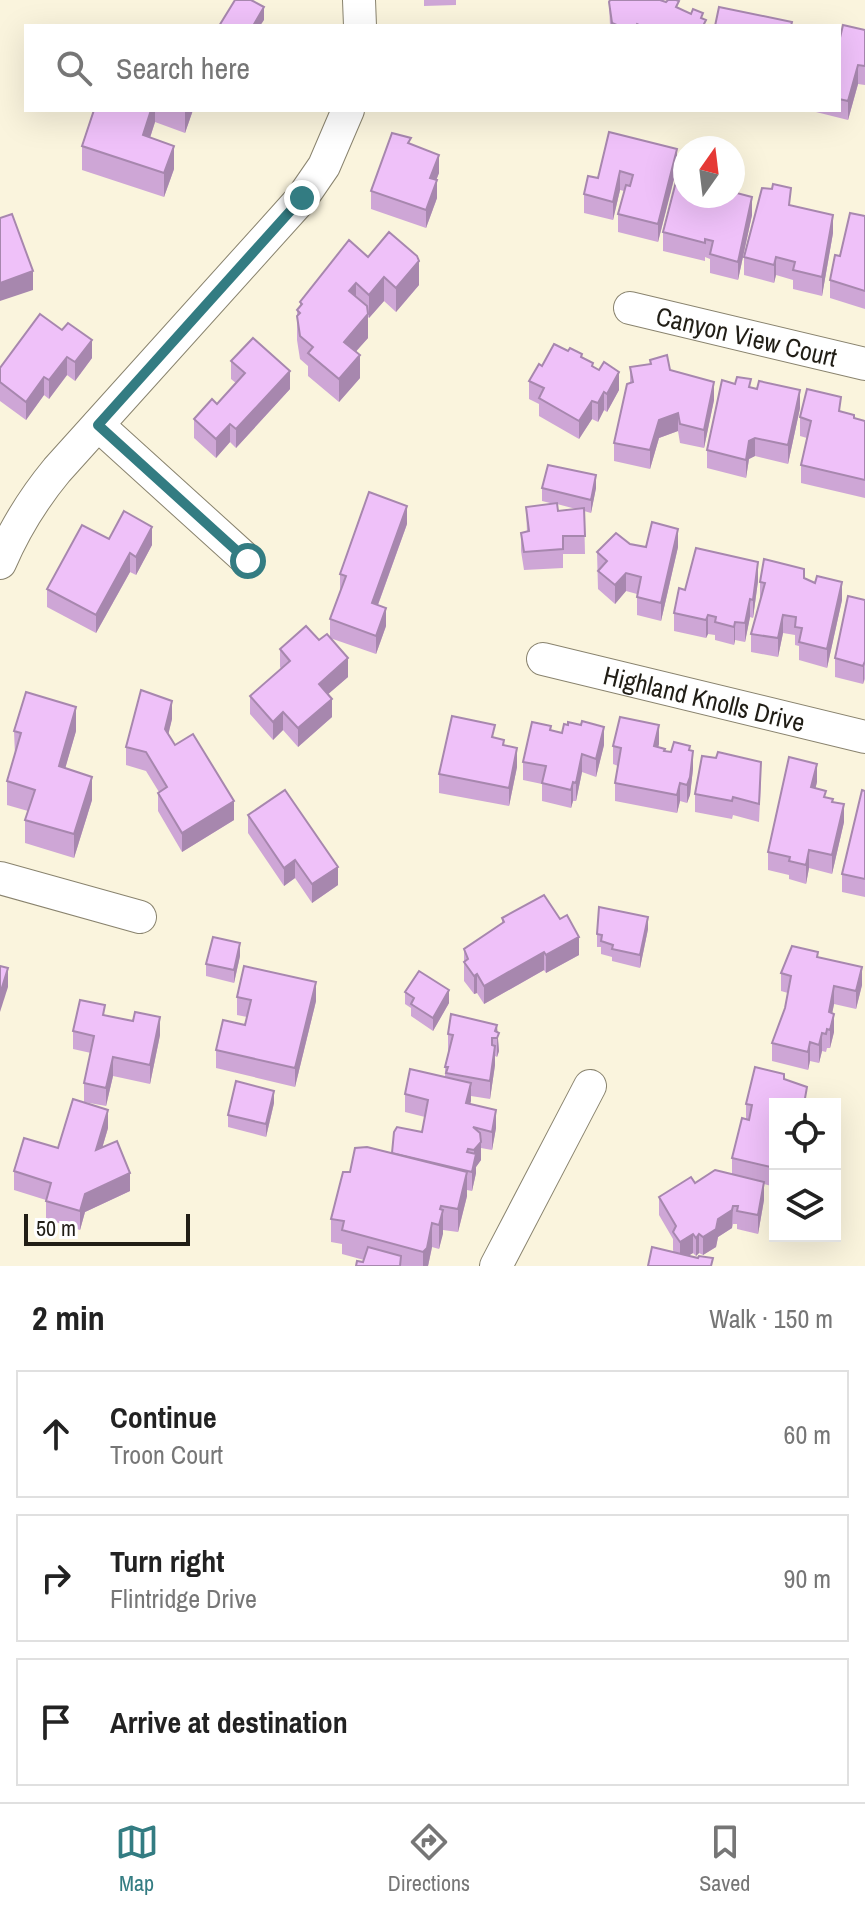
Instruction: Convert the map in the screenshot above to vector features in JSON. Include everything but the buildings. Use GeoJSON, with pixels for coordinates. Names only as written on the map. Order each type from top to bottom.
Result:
{"type":"FeatureCollection","features":[{"type":"Feature","properties":{"kind":"street"},"geometry":{"type":"LineString","coordinates":[[359,0],[360,24]]}},
{"type":"Feature","properties":{"kind":"street"},"geometry":{"type":"LineString","coordinates":[[0,563],[14,531],[37,495],[302,198],[324,166],[347,112]]}},
{"type":"Feature","properties":{"kind":"street","name":"Canyon View Court"},"geometry":{"type":"LineString","coordinates":[[630,308],[865,364]]}},
{"type":"Feature","properties":{"kind":"street"},"geometry":{"type":"LineString","coordinates":[[98,425],[248,561]]}},
{"type":"Feature","properties":{"kind":"street","name":"Highland Knolls Drive"},"geometry":{"type":"LineString","coordinates":[[543,659],[865,737]]}},
{"type":"Feature","properties":{"kind":"street"},"geometry":{"type":"LineString","coordinates":[[0,878],[140,917]]}},
{"type":"Feature","properties":{"kind":"street"},"geometry":{"type":"LineString","coordinates":[[496,1266],[590,1086]]}},
{"type":"Feature","properties":{"kind":"route"},"geometry":{"type":"LineString","coordinates":[[248,561],[98,425],[302,198]]}}]}
